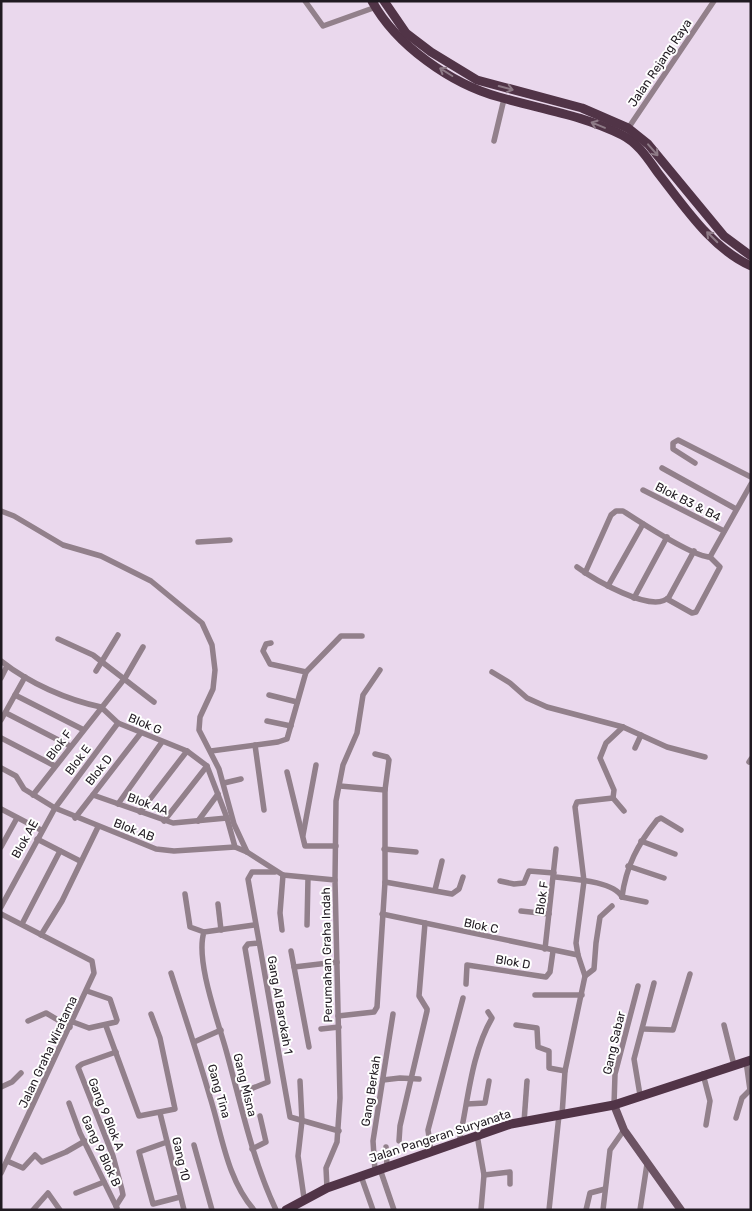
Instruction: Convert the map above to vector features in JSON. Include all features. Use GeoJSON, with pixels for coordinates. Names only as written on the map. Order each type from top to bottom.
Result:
{"type":"FeatureCollection","features":[{"type":"Feature","properties":{"kind":"main road"},"geometry":{"type":"LineString","coordinates":[[384,1],[406,32],[431,52],[477,80],[582,108],[648,144],[724,236],[751,256]]}},
{"type":"Feature","properties":{"kind":"main road"},"geometry":{"type":"LineString","coordinates":[[374,4],[391,30],[407,47],[465,84],[504,99],[573,116],[626,132],[709,235],[736,258],[751,266]]}},
{"type":"Feature","properties":{"kind":"main road","name":"Jalan Pangeran Suryanata"},"geometry":{"type":"LineString","coordinates":[[286,1210],[304,1198],[327,1188],[477,1136],[524,1122],[614,1105],[748,1061]]}},
{"type":"Feature","properties":{"kind":"main road"},"geometry":{"type":"LineString","coordinates":[[614,1105],[624,1130],[681,1210]]}},
{"type":"Feature","properties":{"kind":"street"},"geometry":{"type":"LineString","coordinates":[[305,1],[323,26],[374,4]]}},
{"type":"Feature","properties":{"kind":"street","name":"Jalan Rejang Raya"},"geometry":{"type":"LineString","coordinates":[[626,132],[714,1]]}},
{"type":"Feature","properties":{"kind":"street"},"geometry":{"type":"LineString","coordinates":[[494,141],[504,99]]}},
{"type":"Feature","properties":{"kind":"street"},"geometry":{"type":"LineString","coordinates":[[695,463],[673,449],[673,443],[678,440],[751,477]]}},
{"type":"Feature","properties":{"kind":"street"},"geometry":{"type":"LineString","coordinates":[[662,468],[736,509]]}},
{"type":"Feature","properties":{"kind":"street"},"geometry":{"type":"LineString","coordinates":[[712,555],[751,484]]}},
{"type":"Feature","properties":{"kind":"street","name":"Blok B3 & B4"},"geometry":{"type":"LineString","coordinates":[[643,490],[724,531]]}},
{"type":"Feature","properties":{"kind":"street"},"geometry":{"type":"LineString","coordinates":[[1,511],[14,516],[63,545],[101,556],[155,584],[196,616],[209,637],[214,658],[214,681],[198,723],[201,734],[224,783],[234,824],[247,852]]}},
{"type":"Feature","properties":{"kind":"street"},"geometry":{"type":"LineString","coordinates":[[585,572],[611,515],[616,511],[623,512],[694,551],[712,555],[718,562],[720,567],[696,612],[692,613],[667,599]]}},
{"type":"Feature","properties":{"kind":"street"},"geometry":{"type":"LineString","coordinates":[[608,586],[643,524]]}},
{"type":"Feature","properties":{"kind":"street"},"geometry":{"type":"LineString","coordinates":[[634,598],[667,537]]}},
{"type":"Feature","properties":{"kind":"street"},"geometry":{"type":"LineString","coordinates":[[198,542],[230,540]]}},
{"type":"Feature","properties":{"kind":"street"},"geometry":{"type":"LineString","coordinates":[[577,567],[608,586],[634,598],[662,601],[667,599],[694,551]]}},
{"type":"Feature","properties":{"kind":"street"},"geometry":{"type":"LineString","coordinates":[[96,671],[118,634]]}},
{"type":"Feature","properties":{"kind":"street"},"geometry":{"type":"LineString","coordinates":[[210,751],[284,741],[287,739],[306,672],[341,636],[362,636]]}},
{"type":"Feature","properties":{"kind":"street"},"geometry":{"type":"LineString","coordinates":[[58,639],[87,652],[154,702]]}},
{"type":"Feature","properties":{"kind":"street"},"geometry":{"type":"LineString","coordinates":[[271,643],[266,644],[264,651],[270,664],[306,672]]}},
{"type":"Feature","properties":{"kind":"street","name":"Blok F"},"geometry":{"type":"LineString","coordinates":[[33,795],[124,678],[143,647]]}},
{"type":"Feature","properties":{"kind":"street"},"geometry":{"type":"LineString","coordinates":[[1,661],[25,677],[81,703],[101,707]]}},
{"type":"Feature","properties":{"kind":"street"},"geometry":{"type":"LineString","coordinates":[[1,678],[7,666]]}},
{"type":"Feature","properties":{"kind":"street"},"geometry":{"type":"LineString","coordinates":[[335,880],[336,801],[343,765],[358,727],[363,695],[380,670]]}},
{"type":"Feature","properties":{"kind":"street"},"geometry":{"type":"LineString","coordinates":[[492,672],[510,683],[527,698],[547,707],[623,727],[667,747],[705,757]]}},
{"type":"Feature","properties":{"kind":"street"},"geometry":{"type":"LineString","coordinates":[[1,720],[25,677]]}},
{"type":"Feature","properties":{"kind":"street"},"geometry":{"type":"LineString","coordinates":[[15,695],[82,730]]}},
{"type":"Feature","properties":{"kind":"street"},"geometry":{"type":"LineString","coordinates":[[269,695],[298,702]]}},
{"type":"Feature","properties":{"kind":"street","name":"Blok G"},"geometry":{"type":"LineString","coordinates":[[101,707],[118,724],[187,751]]}},
{"type":"Feature","properties":{"kind":"street"},"geometry":{"type":"LineString","coordinates":[[6,713],[70,746]]}},
{"type":"Feature","properties":{"kind":"street"},"geometry":{"type":"LineString","coordinates":[[267,720],[291,726]]}},
{"type":"Feature","properties":{"kind":"street","name":"Blok E"},"geometry":{"type":"LineString","coordinates":[[55,808],[118,724]]}},
{"type":"Feature","properties":{"kind":"street"},"geometry":{"type":"LineString","coordinates":[[623,727],[606,744],[600,758],[614,790],[613,798],[624,811]]}},
{"type":"Feature","properties":{"kind":"street","name":"Blok D"},"geometry":{"type":"LineString","coordinates":[[75,818],[140,734]]}},
{"type":"Feature","properties":{"kind":"street"},"geometry":{"type":"LineString","coordinates":[[636,748],[641,735]]}},
{"type":"Feature","properties":{"kind":"street"},"geometry":{"type":"LineString","coordinates":[[1,738],[55,766]]}},
{"type":"Feature","properties":{"kind":"street"},"geometry":{"type":"LineString","coordinates":[[118,804],[162,742]]}},
{"type":"Feature","properties":{"kind":"street"},"geometry":{"type":"LineString","coordinates":[[255,744],[264,810]]}},
{"type":"Feature","properties":{"kind":"street"},"geometry":{"type":"LineString","coordinates":[[140,812],[187,751],[208,766],[227,818],[234,847]]}},
{"type":"Feature","properties":{"kind":"street"},"geometry":{"type":"LineString","coordinates":[[338,1016],[361,1015],[374,1012],[376,1009],[385,882],[385,790],[388,758],[375,754]]}},
{"type":"Feature","properties":{"kind":"street"},"geometry":{"type":"LineString","coordinates":[[302,837],[316,765]]}},
{"type":"Feature","properties":{"kind":"street"},"geometry":{"type":"LineString","coordinates":[[164,821],[208,766]]}},
{"type":"Feature","properties":{"kind":"street","name":"Blok AB"},"geometry":{"type":"LineString","coordinates":[[1,768],[16,776],[24,789],[55,808],[75,818],[156,849],[174,851],[234,847]]}},
{"type":"Feature","properties":{"kind":"street"},"geometry":{"type":"LineString","coordinates":[[287,772],[302,837],[307,847],[336,846]]}},
{"type":"Feature","properties":{"kind":"street"},"geometry":{"type":"LineString","coordinates":[[224,783],[241,778]]}},
{"type":"Feature","properties":{"kind":"street"},"geometry":{"type":"LineString","coordinates":[[340,786],[385,790]]}},
{"type":"Feature","properties":{"kind":"street"},"geometry":{"type":"LineString","coordinates":[[198,821],[218,794]]}},
{"type":"Feature","properties":{"kind":"street","name":"Blok AA"},"geometry":{"type":"LineString","coordinates":[[93,795],[164,821],[183,823],[227,818]]}},
{"type":"Feature","properties":{"kind":"street"},"geometry":{"type":"LineString","coordinates":[[586,976],[578,955],[576,933],[584,881],[575,807],[577,802],[583,800],[613,798]]}},
{"type":"Feature","properties":{"kind":"street","name":"Blok AE"},"geometry":{"type":"LineString","coordinates":[[1,907],[41,830],[55,808]]}},
{"type":"Feature","properties":{"kind":"street"},"geometry":{"type":"LineString","coordinates":[[1,809],[41,830]]}},
{"type":"Feature","properties":{"kind":"street"},"geometry":{"type":"LineString","coordinates":[[1,847],[17,818]]}},
{"type":"Feature","properties":{"kind":"street"},"geometry":{"type":"LineString","coordinates":[[622,897],[628,866],[641,841],[659,818],[681,830]]}},
{"type":"Feature","properties":{"kind":"street"},"geometry":{"type":"LineString","coordinates":[[1,914],[41,935],[62,901],[98,827]]}},
{"type":"Feature","properties":{"kind":"street"},"geometry":{"type":"LineString","coordinates":[[37,838],[80,861]]}},
{"type":"Feature","properties":{"kind":"street"},"geometry":{"type":"LineString","coordinates":[[641,841],[675,854]]}},
{"type":"Feature","properties":{"kind":"street","name":"Perumahan Graha Indah"},"geometry":{"type":"LineString","coordinates":[[234,847],[247,852],[275,872],[283,875],[335,880],[339,1131],[326,1168],[327,1188]]}},
{"type":"Feature","properties":{"kind":"street"},"geometry":{"type":"LineString","coordinates":[[384,849],[416,852]]}},
{"type":"Feature","properties":{"kind":"street","name":"Blok F"},"geometry":{"type":"LineString","coordinates":[[545,949],[556,849]]}},
{"type":"Feature","properties":{"kind":"street"},"geometry":{"type":"LineString","coordinates":[[22,924],[60,850]]}},
{"type":"Feature","properties":{"kind":"street"},"geometry":{"type":"LineString","coordinates":[[435,890],[442,861]]}},
{"type":"Feature","properties":{"kind":"street"},"geometry":{"type":"LineString","coordinates":[[628,866],[664,878]]}},
{"type":"Feature","properties":{"kind":"street"},"geometry":{"type":"LineString","coordinates":[[500,881],[524,883],[529,871],[603,884],[620,892],[622,897]]}},
{"type":"Feature","properties":{"kind":"street","name":"Gang Al Barokah 1"},"geometry":{"type":"LineString","coordinates":[[275,872],[252,872],[248,875],[254,925],[290,1116],[302,1121]]}},
{"type":"Feature","properties":{"kind":"street"},"geometry":{"type":"LineString","coordinates":[[282,930],[280,913],[283,875]]}},
{"type":"Feature","properties":{"kind":"street"},"geometry":{"type":"LineString","coordinates":[[385,882],[456,894],[463,877]]}},
{"type":"Feature","properties":{"kind":"street"},"geometry":{"type":"LineString","coordinates":[[307,925],[308,878]]}},
{"type":"Feature","properties":{"kind":"street"},"geometry":{"type":"LineString","coordinates":[[185,894],[190,927],[204,932],[254,925]]}},
{"type":"Feature","properties":{"kind":"street"},"geometry":{"type":"LineString","coordinates":[[622,897],[646,902]]}},
{"type":"Feature","properties":{"kind":"street"},"geometry":{"type":"LineString","coordinates":[[218,904],[221,930]]}},
{"type":"Feature","properties":{"kind":"street"},"geometry":{"type":"LineString","coordinates":[[550,1210],[565,1071],[586,976],[594,968],[600,917],[612,906]]}},
{"type":"Feature","properties":{"kind":"street"},"geometry":{"type":"LineString","coordinates":[[521,911],[549,914]]}},
{"type":"Feature","properties":{"kind":"street","name":"Blok C"},"geometry":{"type":"LineString","coordinates":[[382,914],[578,955]]}},
{"type":"Feature","properties":{"kind":"street"},"geometry":{"type":"LineString","coordinates":[[399,1141],[400,1126],[427,1010],[419,996],[425,924]]}},
{"type":"Feature","properties":{"kind":"street","name":"Gang Misna"},"geometry":{"type":"LineString","coordinates":[[204,932],[203,962],[252,1149],[265,1188],[276,1210]]}},
{"type":"Feature","properties":{"kind":"street","name":"Jalan Graha Wiratama"},"geometry":{"type":"LineString","coordinates":[[3,1166],[19,1138],[94,973],[92,961],[41,935]]}},
{"type":"Feature","properties":{"kind":"street"},"geometry":{"type":"LineString","coordinates":[[238,1094],[268,1082],[245,948],[248,944],[258,943]]}},
{"type":"Feature","properties":{"kind":"street"},"geometry":{"type":"LineString","coordinates":[[291,951],[309,1047]]}},
{"type":"Feature","properties":{"kind":"street","name":"Blok D"},"geometry":{"type":"LineString","coordinates":[[466,984],[467,966],[546,978],[550,972],[553,951]]}},
{"type":"Feature","properties":{"kind":"street"},"geometry":{"type":"LineString","coordinates":[[294,968],[337,962]]}},
{"type":"Feature","properties":{"kind":"street","name":"Gang Tina"},"geometry":{"type":"LineString","coordinates":[[170,973],[194,1042],[229,1164],[241,1193],[254,1210]]}},
{"type":"Feature","properties":{"kind":"street"},"geometry":{"type":"LineString","coordinates":[[644,1030],[673,1030],[690,974]]}},
{"type":"Feature","properties":{"kind":"street"},"geometry":{"type":"LineString","coordinates":[[640,1095],[634,1059],[644,1030],[654,983]]}},
{"type":"Feature","properties":{"kind":"street","name":"Gang Sabar"},"geometry":{"type":"LineString","coordinates":[[614,1105],[615,1074],[638,986]]}},
{"type":"Feature","properties":{"kind":"street"},"geometry":{"type":"LineString","coordinates":[[28,1021],[46,1013],[71,1024],[89,1028],[106,1026],[117,1020],[110,999],[87,991]]}},
{"type":"Feature","properties":{"kind":"street"},"geometry":{"type":"LineString","coordinates":[[535,994],[582,994]]}},
{"type":"Feature","properties":{"kind":"street"},"geometry":{"type":"LineString","coordinates":[[431,1151],[428,1130],[463,998]]}},
{"type":"Feature","properties":{"kind":"street"},"geometry":{"type":"LineString","coordinates":[[459,1142],[480,1047],[486,1026],[492,1018],[488,1012]]}},
{"type":"Feature","properties":{"kind":"street"},"geometry":{"type":"LineString","coordinates":[[106,1026],[139,1116],[160,1113],[175,1109],[176,1106],[160,1038],[151,1014]]}},
{"type":"Feature","properties":{"kind":"street","name":"Gang Berkah"},"geometry":{"type":"LineString","coordinates":[[381,1169],[373,1141],[393,1014]]}},
{"type":"Feature","properties":{"kind":"street"},"geometry":{"type":"LineString","coordinates":[[516,1025],[536,1028],[538,1048],[549,1051],[549,1068],[565,1071]]}},
{"type":"Feature","properties":{"kind":"street"},"geometry":{"type":"LineString","coordinates":[[724,1026],[734,1065]]}},
{"type":"Feature","properties":{"kind":"street"},"geometry":{"type":"LineString","coordinates":[[321,1029],[338,1027]]}},
{"type":"Feature","properties":{"kind":"street"},"geometry":{"type":"LineString","coordinates":[[194,1042],[221,1030]]}},
{"type":"Feature","properties":{"kind":"street","name":"Gang 9 Blok A"},"geometry":{"type":"LineString","coordinates":[[116,1052],[78,1067],[112,1156],[122,1190],[123,1195],[117,1208]]}},
{"type":"Feature","properties":{"kind":"street"},"geometry":{"type":"LineString","coordinates":[[736,1118],[741,1101],[750,1088],[748,1061]]}},
{"type":"Feature","properties":{"kind":"street"},"geometry":{"type":"LineString","coordinates":[[2,1086],[12,1082],[20,1073]]}},
{"type":"Feature","properties":{"kind":"street"},"geometry":{"type":"LineString","coordinates":[[704,1074],[710,1101],[706,1125]]}},
{"type":"Feature","properties":{"kind":"street"},"geometry":{"type":"LineString","coordinates":[[383,1080],[411,1078],[419,1080]]}},
{"type":"Feature","properties":{"kind":"street"},"geometry":{"type":"LineString","coordinates":[[300,1080],[302,1121],[298,1156],[304,1198]]}},
{"type":"Feature","properties":{"kind":"street"},"geometry":{"type":"LineString","coordinates":[[467,1104],[485,1103],[489,1081]]}},
{"type":"Feature","properties":{"kind":"street"},"geometry":{"type":"LineString","coordinates":[[524,1122],[527,1081]]}},
{"type":"Feature","properties":{"kind":"street","name":"Gang 9 Blok B"},"geometry":{"type":"LineString","coordinates":[[69,1103],[117,1208]]}},
{"type":"Feature","properties":{"kind":"street","name":"Gang 10"},"geometry":{"type":"LineString","coordinates":[[160,1113],[184,1210]]}},
{"type":"Feature","properties":{"kind":"street"},"geometry":{"type":"LineString","coordinates":[[252,1149],[266,1142],[260,1116]]}},
{"type":"Feature","properties":{"kind":"street"},"geometry":{"type":"LineString","coordinates":[[302,1121],[339,1131]]}},
{"type":"Feature","properties":{"kind":"street"},"geometry":{"type":"LineString","coordinates":[[604,1210],[610,1150],[624,1130]]}},
{"type":"Feature","properties":{"kind":"street"},"geometry":{"type":"LineString","coordinates":[[477,1136],[484,1175],[481,1210]]}},
{"type":"Feature","properties":{"kind":"street"},"geometry":{"type":"LineString","coordinates":[[3,1166],[23,1168],[35,1156],[42,1162],[66,1152],[85,1141]]}},
{"type":"Feature","properties":{"kind":"street"},"geometry":{"type":"LineString","coordinates":[[153,1204],[139,1151],[168,1142]]}},
{"type":"Feature","properties":{"kind":"street"},"geometry":{"type":"LineString","coordinates":[[194,1145],[212,1210]]}},
{"type":"Feature","properties":{"kind":"street"},"geometry":{"type":"LineString","coordinates":[[386,1147],[381,1169],[394,1210]]}},
{"type":"Feature","properties":{"kind":"street"},"geometry":{"type":"LineString","coordinates":[[640,1210],[647,1164]]}},
{"type":"Feature","properties":{"kind":"street"},"geometry":{"type":"LineString","coordinates":[[484,1175],[510,1172],[510,1184]]}},
{"type":"Feature","properties":{"kind":"street"},"geometry":{"type":"LineString","coordinates":[[361,1176],[373,1210]]}},
{"type":"Feature","properties":{"kind":"street"},"geometry":{"type":"LineString","coordinates":[[76,1193],[104,1182]]}},
{"type":"Feature","properties":{"kind":"street"},"geometry":{"type":"LineString","coordinates":[[586,1210],[590,1193],[605,1189]]}},
{"type":"Feature","properties":{"kind":"street"},"geometry":{"type":"LineString","coordinates":[[33,1210],[48,1193],[60,1210]]}},
{"type":"Feature","properties":{"kind":"street"},"geometry":{"type":"LineString","coordinates":[[147,1209],[153,1204],[180,1198]]}}]}
